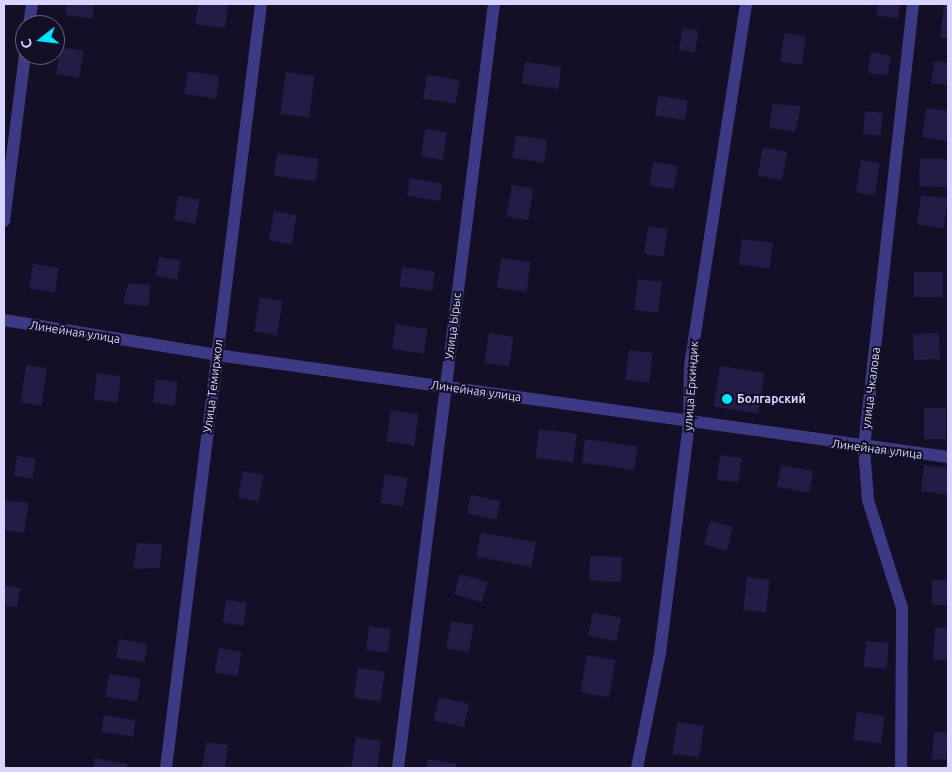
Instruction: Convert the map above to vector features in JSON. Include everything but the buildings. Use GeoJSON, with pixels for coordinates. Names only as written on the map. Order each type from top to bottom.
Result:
{"type":"FeatureCollection","features":[{"type":"Feature","properties":{"kind":"street","name":"Улица Темиржол"},"geometry":{"type":"LineString","coordinates":[[166,768],[216,355],[262,4]]}},
{"type":"Feature","properties":{"kind":"street","name":"Улица Ырыс"},"geometry":{"type":"LineString","coordinates":[[398,768],[494,4]]}},
{"type":"Feature","properties":{"kind":"street","name":"улица Еркиндик"},"geometry":{"type":"LineString","coordinates":[[637,768],[660,653],[690,422],[690,366],[746,4]]}},
{"type":"Feature","properties":{"kind":"street","name":"улица Чкалова"},"geometry":{"type":"LineString","coordinates":[[901,768],[902,608],[868,500],[864,448],[913,4]]}},
{"type":"Feature","properties":{"kind":"street"},"geometry":{"type":"LineString","coordinates":[[4,221],[25,65]]}},
{"type":"Feature","properties":{"kind":"street","name":"Линейная улица"},"geometry":{"type":"LineString","coordinates":[[4,320],[216,355],[864,448],[948,457]]}},
{"type":"Feature","properties":{"kind":"place","name":"Болгарский"},"geometry":{"type":"Point","coordinates":[727,399]}}]}
